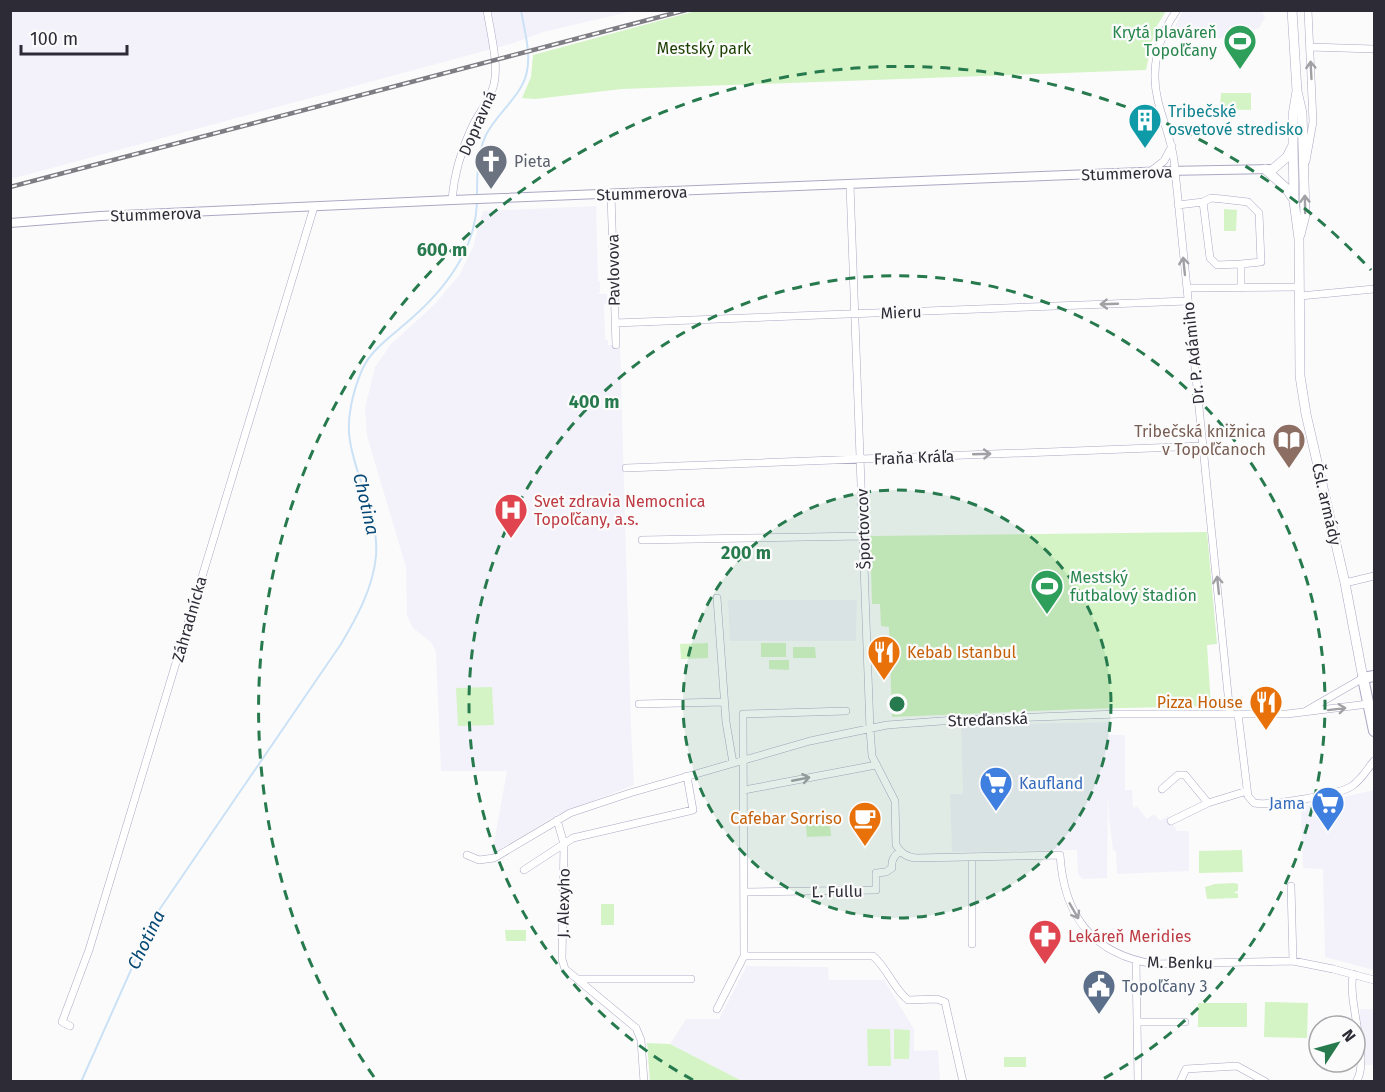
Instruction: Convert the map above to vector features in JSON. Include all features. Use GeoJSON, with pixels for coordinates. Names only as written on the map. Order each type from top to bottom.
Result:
{"type":"FeatureCollection","features":[{"type":"Feature","properties":{"kind":"main road"},"geometry":{"type":"LineString","coordinates":[[1292,10],[1297,91],[1302,113],[1299,169]]}},
{"type":"Feature","properties":{"kind":"main road"},"geometry":{"type":"LineString","coordinates":[[1297,91],[1293,115],[1293,145],[1299,169]]}},
{"type":"Feature","properties":{"kind":"main road"},"geometry":{"type":"LineString","coordinates":[[1269,169],[1287,157],[1293,145]]}},
{"type":"Feature","properties":{"kind":"main road"},"geometry":{"type":"LineString","coordinates":[[1269,169],[1299,169]]}},
{"type":"Feature","properties":{"kind":"main road"},"geometry":{"type":"LineString","coordinates":[[1269,169],[1294,201]]}},
{"type":"Feature","properties":{"kind":"main road","name":"Čsl. armády"},"geometry":{"type":"LineString","coordinates":[[1299,169],[1294,201],[1299,239],[1301,387],[1345,583],[1369,677],[1368,704],[1374,731]]}},
{"type":"Feature","properties":{"kind":"main road","name":"Čsl. armády"},"geometry":{"type":"LineString","coordinates":[[1299,169],[1305,214],[1299,239]]}},
{"type":"Feature","properties":{"kind":"street","name":"Dopravná"},"geometry":{"type":"LineString","coordinates":[[452,200],[454,180],[462,154],[473,125],[495,81],[487,10]]}},
{"type":"Feature","properties":{"kind":"street","name":"Dr. P. Adámiho"},"geometry":{"type":"LineString","coordinates":[[1177,10],[1163,33],[1154,70],[1157,100],[1172,146],[1224,643],[1234,714]]}},
{"type":"Feature","properties":{"kind":"street"},"geometry":{"type":"LineString","coordinates":[[1299,169],[1313,122],[1308,10]]}},
{"type":"Feature","properties":{"kind":"street"},"geometry":{"type":"LineString","coordinates":[[1310,47],[1374,49]]}},
{"type":"Feature","properties":{"kind":"street"},"geometry":{"type":"LineString","coordinates":[[1149,172],[1164,161],[1172,146]]}},
{"type":"Feature","properties":{"kind":"street","name":"Stummerova"},"geometry":{"type":"LineString","coordinates":[[10,223],[100,216],[468,199],[1269,169]]}},
{"type":"Feature","properties":{"kind":"street","name":"Športovcov"},"geometry":{"type":"LineString","coordinates":[[850,185],[870,729],[876,765],[895,801],[896,845],[900,852]]}},
{"type":"Feature","properties":{"kind":"street","name":"Pavlovova"},"geometry":{"type":"LineString","coordinates":[[611,195],[616,345]]}},
{"type":"Feature","properties":{"kind":"street"},"geometry":{"type":"LineString","coordinates":[[1178,205],[1203,202],[1210,198],[1248,202],[1259,213],[1261,262],[1217,265],[1210,258],[1203,202]]}},
{"type":"Feature","properties":{"kind":"street","name":"Záhradnícka"},"geometry":{"type":"LineString","coordinates":[[70,1026],[62,1023],[89,950],[314,207]]}},
{"type":"Feature","properties":{"kind":"street"},"geometry":{"type":"LineString","coordinates":[[1241,264],[1241,288]]}},
{"type":"Feature","properties":{"kind":"street"},"geometry":{"type":"LineString","coordinates":[[1187,288],[1299,291],[1374,289]]}},
{"type":"Feature","properties":{"kind":"street","name":"Mieru"},"geometry":{"type":"LineString","coordinates":[[615,323],[1188,301]]}},
{"type":"Feature","properties":{"kind":"street","name":"Fraňa Kráľa"},"geometry":{"type":"LineString","coordinates":[[626,468],[1203,446]]}},
{"type":"Feature","properties":{"kind":"street"},"geometry":{"type":"LineString","coordinates":[[642,540],[864,536]]}},
{"type":"Feature","properties":{"kind":"street"},"geometry":{"type":"LineString","coordinates":[[1345,583],[1374,576]]}},
{"type":"Feature","properties":{"kind":"street"},"geometry":{"type":"LineString","coordinates":[[717,598],[724,702],[733,763]]}},
{"type":"Feature","properties":{"kind":"street","name":"Streďanská"},"geometry":{"type":"LineString","coordinates":[[1305,711],[1369,677]]}},
{"type":"Feature","properties":{"kind":"street"},"geometry":{"type":"LineString","coordinates":[[639,704],[724,702]]}},
{"type":"Feature","properties":{"kind":"street","name":"Streďanská"},"geometry":{"type":"LineString","coordinates":[[467,855],[479,860],[494,858],[557,820],[580,809],[810,741],[886,725],[1118,714],[1287,714],[1368,704]]}},
{"type":"Feature","properties":{"kind":"street"},"geometry":{"type":"LineString","coordinates":[[717,1009],[744,956],[743,714],[846,711]]}},
{"type":"Feature","properties":{"kind":"street"},"geometry":{"type":"LineString","coordinates":[[1234,714],[1248,796],[1254,802],[1287,801],[1342,792],[1353,785],[1374,761]]}},
{"type":"Feature","properties":{"kind":"street"},"geometry":{"type":"LineString","coordinates":[[744,790],[876,765]]}},
{"type":"Feature","properties":{"kind":"street"},"geometry":{"type":"LineString","coordinates":[[1162,789],[1178,775],[1185,775],[1208,803]]}},
{"type":"Feature","properties":{"kind":"street"},"geometry":{"type":"LineString","coordinates":[[524,870],[573,838],[693,810],[687,776]]}},
{"type":"Feature","properties":{"kind":"street"},"geometry":{"type":"LineString","coordinates":[[1171,821],[1208,803],[1247,791]]}},
{"type":"Feature","properties":{"kind":"street","name":"J. Alexyho"},"geometry":{"type":"LineString","coordinates":[[557,820],[564,844],[562,959],[566,969],[636,1028],[641,1040],[644,1082]]}},
{"type":"Feature","properties":{"kind":"street"},"geometry":{"type":"LineString","coordinates":[[900,852],[905,856],[916,858],[972,857],[972,944]]}},
{"type":"Feature","properties":{"kind":"street","name":"Ľ. Fullu"},"geometry":{"type":"LineString","coordinates":[[744,892],[876,890],[876,873],[886,872],[892,868],[891,862],[900,852]]}},
{"type":"Feature","properties":{"kind":"street","name":"M. Benku"},"geometry":{"type":"LineString","coordinates":[[972,857],[1060,855],[1062,882],[1073,912],[1112,952],[1137,961],[1154,964],[1293,962],[1374,980]]}},
{"type":"Feature","properties":{"kind":"street"},"geometry":{"type":"LineString","coordinates":[[1291,886],[1293,962]]}},
{"type":"Feature","properties":{"kind":"street"},"geometry":{"type":"LineString","coordinates":[[744,956],[873,956],[881,963],[900,994],[908,1000],[937,999],[945,1002],[963,1082]]}},
{"type":"Feature","properties":{"kind":"street"},"geometry":{"type":"LineString","coordinates":[[1137,961],[1138,1082]]}},
{"type":"Feature","properties":{"kind":"street"},"geometry":{"type":"LineString","coordinates":[[1353,974],[1352,992],[1361,1073],[1356,1082]]}},
{"type":"Feature","properties":{"kind":"street"},"geometry":{"type":"LineString","coordinates":[[579,979],[691,979]]}},
{"type":"Feature","properties":{"kind":"street"},"geometry":{"type":"LineString","coordinates":[[1138,1022],[1185,1022]]}},
{"type":"Feature","properties":{"kind":"street"},"geometry":{"type":"LineString","coordinates":[[1180,1082],[1186,1069],[1237,1066],[1266,1082]]}},
{"type":"Feature","properties":{"kind":"shaded area"},"geometry":{"type":"Polygon","coordinates":[[[11,11],[633,11],[543,32],[514,43],[11,179],[11,11]]]}},
{"type":"Feature","properties":{"kind":"shaded area"},"geometry":{"type":"Polygon","coordinates":[[[1183,11],[1262,11],[1265,18],[1259,28],[1231,38],[1168,40],[1183,11]]]}},
{"type":"Feature","properties":{"kind":"shaded area","name":"Svet zdravia Nemocnica Topoľčany, a.s."},"geometry":{"type":"Polygon","coordinates":[[[596,206],[598,281],[600,281],[598,294],[607,294],[607,304],[604,304],[605,340],[608,340],[608,345],[620,345],[634,785],[557,815],[492,854],[507,771],[441,771],[436,652],[431,642],[413,628],[407,616],[406,567],[367,436],[365,408],[375,367],[391,344],[434,305],[460,274],[473,247],[483,211],[596,206]]]}},
{"type":"Feature","properties":{"kind":"shaded area"},"geometry":{"type":"Polygon","coordinates":[[[728,600],[857,600],[856,641],[730,641],[728,600]]]}},
{"type":"Feature","properties":{"kind":"shaded area"},"geometry":{"type":"Polygon","coordinates":[[[1108,722],[1108,735],[1125,735],[1125,790],[1132,790],[1133,808],[1137,806],[1147,819],[1154,814],[1160,821],[1168,816],[1177,831],[1189,831],[1189,871],[1117,874],[1108,793],[1107,878],[1083,879],[1078,874],[1077,850],[952,852],[950,794],[963,794],[961,725],[1108,722]]]}},
{"type":"Feature","properties":{"kind":"shaded area"},"geometry":{"type":"Polygon","coordinates":[[[1374,790],[1374,970],[1325,957],[1323,869],[1303,868],[1301,807],[1374,790]]]}},
{"type":"Feature","properties":{"kind":"shaded area"},"geometry":{"type":"Polygon","coordinates":[[[747,966],[828,967],[829,980],[884,980],[914,1029],[914,1051],[938,1050],[940,1081],[742,1081],[670,1044],[686,1019],[719,1019],[747,966]]]}},
{"type":"Feature","properties":{"kind":"shaded area"},"geometry":{"type":"Polygon","coordinates":[[[1360,1009],[1374,1009],[1374,1065],[1367,1065],[1367,1014],[1360,1014],[1360,1009]]]}},
{"type":"Feature","properties":{"kind":"green space","name":"Mestský park"},"geometry":{"type":"Polygon","coordinates":[[[699,10],[1166,11],[1155,29],[1146,70],[622,89],[535,99],[522,98],[531,77],[533,55],[699,10]]]}},
{"type":"Feature","properties":{"kind":"green space"},"geometry":{"type":"Polygon","coordinates":[[[1221,93],[1251,93],[1251,110],[1220,109],[1221,93]]]}},
{"type":"Feature","properties":{"kind":"green space"},"geometry":{"type":"Polygon","coordinates":[[[1224,209],[1237,210],[1236,231],[1224,231],[1224,209]]]}},
{"type":"Feature","properties":{"kind":"green space","name":"Mestský futbalový štadión"},"geometry":{"type":"Polygon","coordinates":[[[1207,532],[1217,644],[1207,645],[1211,706],[892,717],[889,627],[881,626],[880,604],[872,604],[870,536],[1207,532]]]}},
{"type":"Feature","properties":{"kind":"green space"},"geometry":{"type":"Polygon","coordinates":[[[708,643],[708,658],[681,659],[680,644],[708,643]]]}},
{"type":"Feature","properties":{"kind":"green space"},"geometry":{"type":"Polygon","coordinates":[[[761,643],[786,643],[786,657],[761,657],[761,643]]]}},
{"type":"Feature","properties":{"kind":"green space"},"geometry":{"type":"Polygon","coordinates":[[[793,647],[815,647],[816,658],[793,658],[793,647]]]}},
{"type":"Feature","properties":{"kind":"green space"},"geometry":{"type":"Polygon","coordinates":[[[769,660],[789,660],[789,670],[769,669],[769,660]]]}},
{"type":"Feature","properties":{"kind":"green space"},"geometry":{"type":"Polygon","coordinates":[[[492,687],[494,725],[458,726],[456,688],[492,687]]]}},
{"type":"Feature","properties":{"kind":"green space"},"geometry":{"type":"Polygon","coordinates":[[[830,824],[831,836],[807,837],[806,825],[830,824]]]}},
{"type":"Feature","properties":{"kind":"green space"},"geometry":{"type":"Polygon","coordinates":[[[1242,850],[1243,872],[1199,873],[1199,851],[1242,850]]]}},
{"type":"Feature","properties":{"kind":"green space"},"geometry":{"type":"Polygon","coordinates":[[[1238,884],[1238,891],[1234,892],[1238,894],[1238,898],[1207,899],[1205,887],[1238,884]]]}},
{"type":"Feature","properties":{"kind":"green space"},"geometry":{"type":"Polygon","coordinates":[[[601,904],[614,904],[614,925],[601,925],[601,904]]]}},
{"type":"Feature","properties":{"kind":"green space"},"geometry":{"type":"Polygon","coordinates":[[[505,930],[526,930],[526,941],[506,941],[505,930]]]}},
{"type":"Feature","properties":{"kind":"green space"},"geometry":{"type":"Polygon","coordinates":[[[1265,1002],[1308,1003],[1307,1038],[1264,1037],[1265,1002]]]}},
{"type":"Feature","properties":{"kind":"green space"},"geometry":{"type":"Polygon","coordinates":[[[1198,1003],[1247,1003],[1247,1027],[1198,1027],[1198,1003]]]}},
{"type":"Feature","properties":{"kind":"green space"},"geometry":{"type":"Polygon","coordinates":[[[867,1029],[890,1029],[891,1066],[868,1066],[867,1029]]]}},
{"type":"Feature","properties":{"kind":"green space"},"geometry":{"type":"Polygon","coordinates":[[[894,1029],[910,1030],[909,1059],[894,1059],[894,1029]]]}},
{"type":"Feature","properties":{"kind":"green space"},"geometry":{"type":"Polygon","coordinates":[[[647,1043],[670,1044],[742,1081],[650,1081],[647,1043]]]}},
{"type":"Feature","properties":{"kind":"green space"},"geometry":{"type":"Polygon","coordinates":[[[1004,1057],[1026,1057],[1026,1067],[1004,1067],[1004,1057]]]}},
{"type":"Feature","properties":{"kind":"waterway","name":"Chotina"},"geometry":{"type":"LineString","coordinates":[[477,197],[477,174],[482,144],[495,120],[520,89],[527,71],[528,48],[521,10]]}},
{"type":"Feature","properties":{"kind":"waterway","name":"Chotina"},"geometry":{"type":"LineString","coordinates":[[81,1082],[155,916],[341,644],[363,602],[372,579],[376,541],[371,512],[350,441],[350,414],[356,387],[370,357],[432,299],[454,271],[470,239],[477,203]]}},
{"type":"Feature","properties":{"kind":"railway"},"geometry":{"type":"LineString","coordinates":[[10,187],[686,10]]}},
{"type":"Feature","properties":{"kind":"place","name":"Krytá plaváreň Topoľčany"},"geometry":{"type":"Point","coordinates":[1240,70]}},
{"type":"Feature","properties":{"kind":"place","name":"Tribečské osvetové stredisko"},"geometry":{"type":"Point","coordinates":[1145,149]}},
{"type":"Feature","properties":{"kind":"place","name":"Pieta"},"geometry":{"type":"Point","coordinates":[491,190]}},
{"type":"Feature","properties":{"kind":"place","name":"Tribečská knižnica v Topoľčanoch"},"geometry":{"type":"Point","coordinates":[1289,469]}},
{"type":"Feature","properties":{"kind":"place","name":"Svet zdravia Nemocnica Topoľčany, a.s."},"geometry":{"type":"Point","coordinates":[511,539]}},
{"type":"Feature","properties":{"kind":"place","name":"Mestský futbalový štadión"},"geometry":{"type":"Point","coordinates":[1047,615]}},
{"type":"Feature","properties":{"kind":"place","name":"Kebab Istanbul"},"geometry":{"type":"Point","coordinates":[884,681]}},
{"type":"Feature","properties":{"kind":"place","name":"Pizza House"},"geometry":{"type":"Point","coordinates":[1266,731]}},
{"type":"Feature","properties":{"kind":"place","name":"Kaufland"},"geometry":{"type":"Point","coordinates":[996,812]}},
{"type":"Feature","properties":{"kind":"place","name":"Jama"},"geometry":{"type":"Point","coordinates":[1328,832]}},
{"type":"Feature","properties":{"kind":"place","name":"Cafebar Sorriso"},"geometry":{"type":"Point","coordinates":[865,847]}},
{"type":"Feature","properties":{"kind":"place","name":"Lekáreň Meridies"},"geometry":{"type":"Point","coordinates":[1045,965]}},
{"type":"Feature","properties":{"kind":"place","name":"Topoľčany 3"},"geometry":{"type":"Point","coordinates":[1099,1015]}}]}
